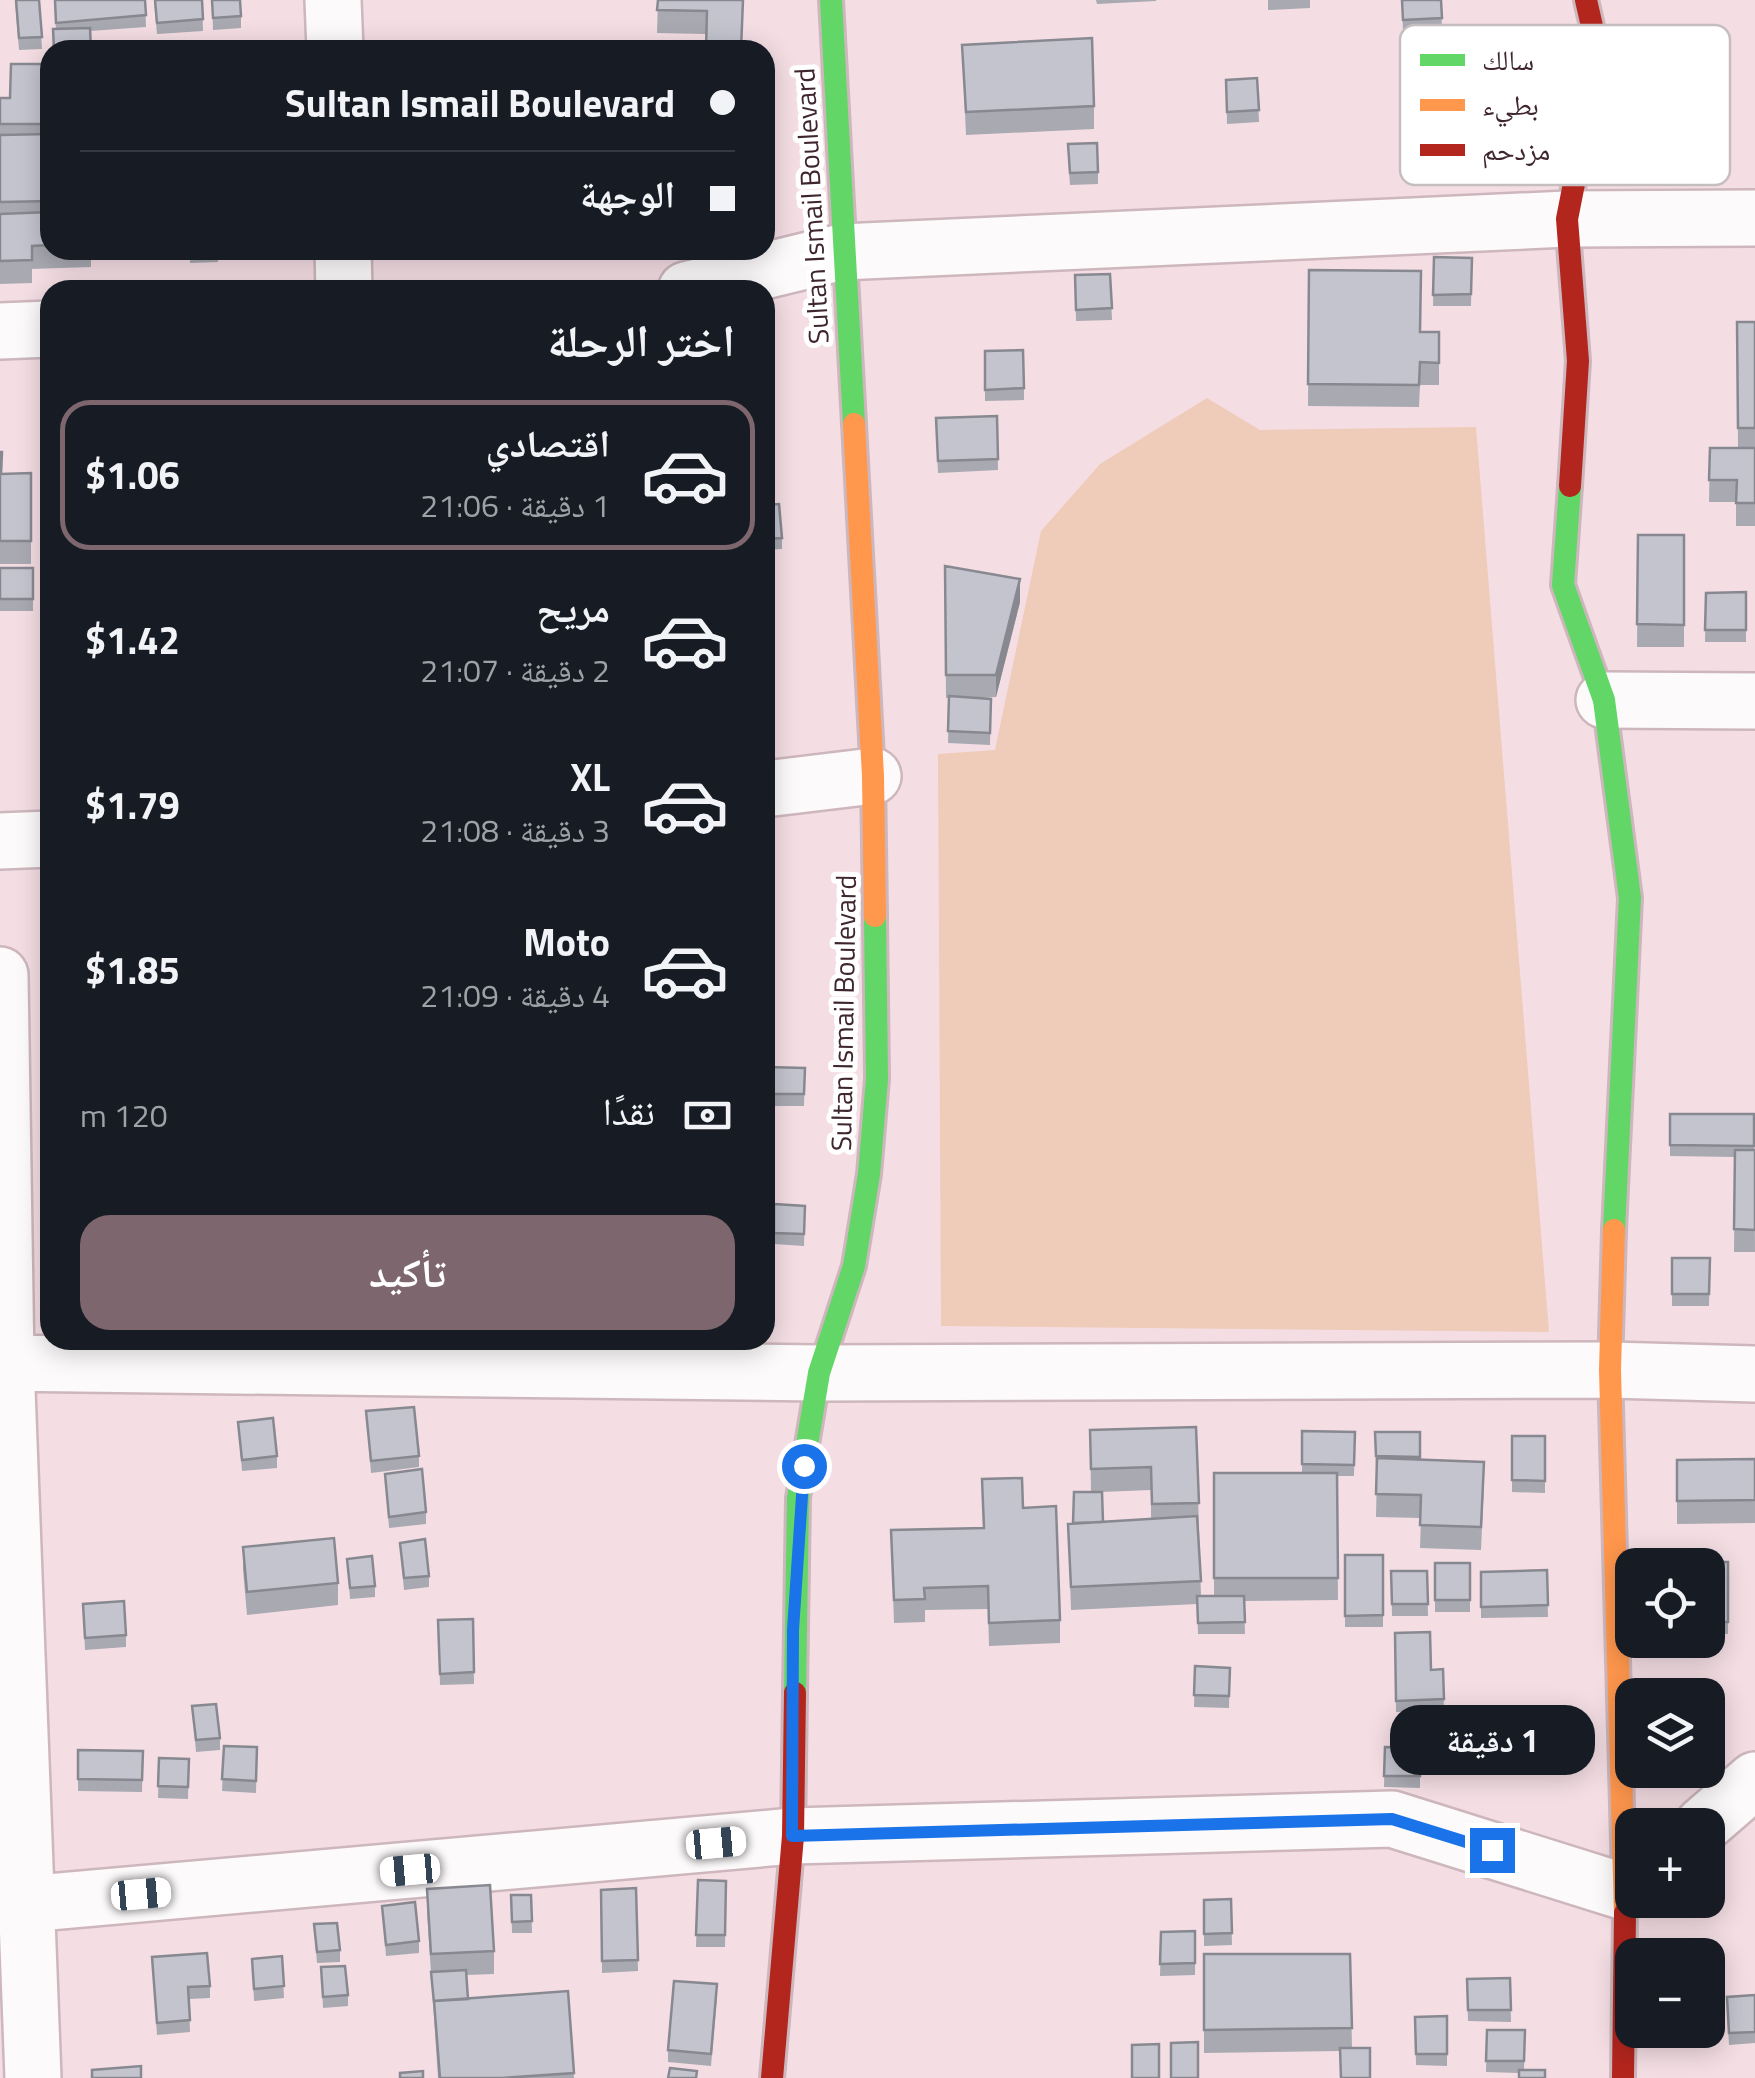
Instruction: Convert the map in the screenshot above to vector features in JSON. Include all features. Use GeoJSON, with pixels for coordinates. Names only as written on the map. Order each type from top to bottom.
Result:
{"type":"FeatureCollection","features":[{"type":"Feature","properties":{"kind":"street"},"geometry":{"type":"LineString","coordinates":[[333,0],[335,40]]}},
{"type":"Feature","properties":{"kind":"street","name":"Sultan Ismail Boulevard"},"geometry":{"type":"LineString","coordinates":[[772,2078],[792,1836],[798,1498],[819,1373],[854,1266],[869,1174],[879,982],[873,776],[831,0]]}},
{"type":"Feature","properties":{"kind":"street"},"geometry":{"type":"LineString","coordinates":[[1586,0],[1592,25]]}},
{"type":"Feature","properties":{"kind":"street"},"geometry":{"type":"LineString","coordinates":[[1573,185],[1566,218],[1578,361],[1563,586],[1604,700],[1630,898],[1616,1145],[1610,1370],[1626,1808]]}},
{"type":"Feature","properties":{"kind":"street"},"geometry":{"type":"LineString","coordinates":[[727,280],[842,252],[1566,218],[1755,218]]}},
{"type":"Feature","properties":{"kind":"street"},"geometry":{"type":"LineString","coordinates":[[0,331],[40,329]]}},
{"type":"Feature","properties":{"kind":"street"},"geometry":{"type":"LineString","coordinates":[[1604,700],[1755,701]]}},
{"type":"Feature","properties":{"kind":"street"},"geometry":{"type":"LineString","coordinates":[[775,788],[873,776]]}},
{"type":"Feature","properties":{"kind":"street"},"geometry":{"type":"LineString","coordinates":[[0,841],[40,839]]}},
{"type":"Feature","properties":{"kind":"street"},"geometry":{"type":"LineString","coordinates":[[0,976],[3,1363],[33,2078]]}},
{"type":"Feature","properties":{"kind":"street"},"geometry":{"type":"LineString","coordinates":[[3,1363],[819,1373],[1610,1370],[1755,1374]]}},
{"type":"Feature","properties":{"kind":"street"},"geometry":{"type":"LineString","coordinates":[[1723,1808],[1755,1780]]}},
{"type":"Feature","properties":{"kind":"street"},"geometry":{"type":"LineString","coordinates":[[26,1904],[792,1836],[1392,1819],[1615,1885]]}},
{"type":"Feature","properties":{"kind":"street"},"geometry":{"type":"LineString","coordinates":[[1623,2078],[1628,1918]]}},
{"type":"Feature","properties":{"kind":"shaded area"},"geometry":{"type":"Polygon","coordinates":[[[1207,398],[1260,430],[1476,427],[1549,1332],[941,1326],[938,754],[995,750],[1041,531],[1100,464],[1207,398]]]}},
{"type":"Feature","properties":{"kind":"building"},"geometry":{"type":"Polygon","coordinates":[[[16,0],[39,0],[42,37],[19,38],[16,0]]]}},
{"type":"Feature","properties":{"kind":"building"},"geometry":{"type":"Polygon","coordinates":[[[55,0],[145,0],[146,15],[56,23],[55,0]]]}},
{"type":"Feature","properties":{"kind":"building"},"geometry":{"type":"Polygon","coordinates":[[[155,0],[202,0],[203,19],[157,23],[155,0]]]}},
{"type":"Feature","properties":{"kind":"building"},"geometry":{"type":"Polygon","coordinates":[[[212,0],[240,0],[241,16],[213,18],[212,0]]]}},
{"type":"Feature","properties":{"kind":"building"},"geometry":{"type":"Polygon","coordinates":[[[658,0],[743,0],[741,40],[706,40],[707,11],[657,10],[658,0]]]}},
{"type":"Feature","properties":{"kind":"building"},"geometry":{"type":"Polygon","coordinates":[[[1402,0],[1441,0],[1442,18],[1403,20],[1402,0]]]}},
{"type":"Feature","properties":{"kind":"building"},"geometry":{"type":"Polygon","coordinates":[[[90,28],[91,40],[54,40],[53,29],[90,28]]]}},
{"type":"Feature","properties":{"kind":"building"},"geometry":{"type":"Polygon","coordinates":[[[1092,38],[1094,106],[966,112],[962,45],[1092,38]]]}},
{"type":"Feature","properties":{"kind":"building"},"geometry":{"type":"Polygon","coordinates":[[[11,64],[40,64],[40,124],[0,124],[0,98],[10,98],[11,64]]]}},
{"type":"Feature","properties":{"kind":"building"},"geometry":{"type":"Polygon","coordinates":[[[1257,78],[1259,110],[1227,112],[1226,80],[1257,78]]]}},
{"type":"Feature","properties":{"kind":"building"},"geometry":{"type":"Polygon","coordinates":[[[40,134],[40,201],[0,202],[0,135],[40,134]]]}},
{"type":"Feature","properties":{"kind":"building"},"geometry":{"type":"Polygon","coordinates":[[[1097,143],[1098,172],[1070,173],[1068,144],[1097,143]]]}},
{"type":"Feature","properties":{"kind":"building"},"geometry":{"type":"Polygon","coordinates":[[[40,212],[40,246],[32,246],[32,260],[0,261],[0,214],[40,212]]]}},
{"type":"Feature","properties":{"kind":"building"},"geometry":{"type":"Polygon","coordinates":[[[1434,257],[1472,258],[1471,294],[1433,295],[1434,257]]]}},
{"type":"Feature","properties":{"kind":"building"},"geometry":{"type":"Polygon","coordinates":[[[1309,270],[1421,271],[1420,332],[1439,332],[1439,363],[1420,362],[1419,385],[1308,384],[1309,270]]]}},
{"type":"Feature","properties":{"kind":"building"},"geometry":{"type":"Polygon","coordinates":[[[1110,274],[1112,308],[1076,310],[1075,275],[1110,274]]]}},
{"type":"Feature","properties":{"kind":"building"},"geometry":{"type":"Polygon","coordinates":[[[1737,322],[1755,322],[1755,428],[1738,428],[1737,322]]]}},
{"type":"Feature","properties":{"kind":"building"},"geometry":{"type":"Polygon","coordinates":[[[1023,350],[1024,388],[985,390],[985,351],[1023,350]]]}},
{"type":"Feature","properties":{"kind":"building"},"geometry":{"type":"Polygon","coordinates":[[[997,416],[998,459],[938,461],[936,418],[997,416]]]}},
{"type":"Feature","properties":{"kind":"building"},"geometry":{"type":"Polygon","coordinates":[[[1710,448],[1755,448],[1755,503],[1736,503],[1737,480],[1709,480],[1710,448]]]}},
{"type":"Feature","properties":{"kind":"building"},"geometry":{"type":"Polygon","coordinates":[[[0,452],[1,474],[31,473],[31,541],[0,541],[0,452]]]}},
{"type":"Feature","properties":{"kind":"building"},"geometry":{"type":"Polygon","coordinates":[[[775,504],[779,504],[782,538],[775,538],[775,504]]]}},
{"type":"Feature","properties":{"kind":"building"},"geometry":{"type":"Polygon","coordinates":[[[1638,535],[1684,535],[1684,625],[1637,624],[1638,535]]]}},
{"type":"Feature","properties":{"kind":"building"},"geometry":{"type":"Polygon","coordinates":[[[945,566],[1020,579],[996,675],[946,675],[945,566]]]}},
{"type":"Feature","properties":{"kind":"building"},"geometry":{"type":"Polygon","coordinates":[[[0,568],[33,568],[33,599],[0,599],[0,568]]]}},
{"type":"Feature","properties":{"kind":"building"},"geometry":{"type":"Polygon","coordinates":[[[1746,592],[1746,630],[1705,630],[1706,593],[1746,592]]]}},
{"type":"Feature","properties":{"kind":"building"},"geometry":{"type":"Polygon","coordinates":[[[949,696],[991,699],[990,733],[948,731],[949,696]]]}},
{"type":"Feature","properties":{"kind":"building"},"geometry":{"type":"Polygon","coordinates":[[[775,1067],[805,1068],[804,1094],[775,1094],[775,1067]]]}},
{"type":"Feature","properties":{"kind":"building"},"geometry":{"type":"Polygon","coordinates":[[[1670,1114],[1754,1114],[1754,1146],[1670,1145],[1670,1114]]]}},
{"type":"Feature","properties":{"kind":"building"},"geometry":{"type":"Polygon","coordinates":[[[1735,1150],[1755,1150],[1755,1230],[1734,1229],[1735,1150]]]}},
{"type":"Feature","properties":{"kind":"building"},"geometry":{"type":"Polygon","coordinates":[[[775,1204],[805,1206],[804,1234],[775,1233],[775,1204]]]}},
{"type":"Feature","properties":{"kind":"building"},"geometry":{"type":"Polygon","coordinates":[[[1672,1258],[1710,1258],[1709,1294],[1672,1294],[1672,1258]]]}},
{"type":"Feature","properties":{"kind":"building"},"geometry":{"type":"Polygon","coordinates":[[[414,1407],[419,1456],[371,1461],[366,1411],[414,1407]]]}},
{"type":"Feature","properties":{"kind":"building"},"geometry":{"type":"Polygon","coordinates":[[[273,1418],[277,1456],[242,1460],[238,1422],[273,1418]]]}},
{"type":"Feature","properties":{"kind":"building"},"geometry":{"type":"Polygon","coordinates":[[[1196,1427],[1199,1503],[1152,1504],[1151,1467],[1091,1469],[1090,1430],[1196,1427]]]}},
{"type":"Feature","properties":{"kind":"building"},"geometry":{"type":"Polygon","coordinates":[[[1302,1431],[1355,1432],[1354,1465],[1302,1464],[1302,1431]]]}},
{"type":"Feature","properties":{"kind":"building"},"geometry":{"type":"Polygon","coordinates":[[[1375,1432],[1420,1432],[1420,1457],[1376,1456],[1375,1432]]]}},
{"type":"Feature","properties":{"kind":"building"},"geometry":{"type":"Polygon","coordinates":[[[1512,1436],[1545,1436],[1545,1481],[1512,1480],[1512,1436]]]}},
{"type":"Feature","properties":{"kind":"building"},"geometry":{"type":"Polygon","coordinates":[[[1377,1458],[1484,1462],[1481,1527],[1420,1525],[1421,1495],[1376,1494],[1377,1458]]]}},
{"type":"Feature","properties":{"kind":"building"},"geometry":{"type":"Polygon","coordinates":[[[1755,1459],[1755,1500],[1677,1501],[1677,1460],[1755,1459]]]}},
{"type":"Feature","properties":{"kind":"building"},"geometry":{"type":"Polygon","coordinates":[[[422,1469],[426,1512],[389,1517],[385,1474],[422,1469]]]}},
{"type":"Feature","properties":{"kind":"building"},"geometry":{"type":"Polygon","coordinates":[[[1214,1473],[1337,1473],[1338,1578],[1214,1578],[1214,1473]]]}},
{"type":"Feature","properties":{"kind":"building"},"geometry":{"type":"Polygon","coordinates":[[[1022,1478],[1023,1508],[1056,1506],[1060,1620],[989,1623],[988,1586],[924,1588],[925,1599],[894,1600],[891,1530],[984,1528],[982,1479],[1022,1478]]]}},
{"type":"Feature","properties":{"kind":"building"},"geometry":{"type":"Polygon","coordinates":[[[1074,1492],[1102,1492],[1103,1522],[1073,1523],[1074,1492]]]}},
{"type":"Feature","properties":{"kind":"building"},"geometry":{"type":"Polygon","coordinates":[[[1197,1516],[1201,1581],[1071,1587],[1068,1524],[1197,1516]]]}},
{"type":"Feature","properties":{"kind":"building"},"geometry":{"type":"Polygon","coordinates":[[[334,1538],[338,1583],[247,1592],[243,1547],[334,1538]]]}},
{"type":"Feature","properties":{"kind":"building"},"geometry":{"type":"Polygon","coordinates":[[[425,1539],[429,1576],[404,1578],[400,1543],[425,1539]]]}},
{"type":"Feature","properties":{"kind":"building"},"geometry":{"type":"Polygon","coordinates":[[[1345,1555],[1383,1555],[1383,1615],[1345,1616],[1345,1555]]]}},
{"type":"Feature","properties":{"kind":"building"},"geometry":{"type":"Polygon","coordinates":[[[372,1556],[375,1586],[350,1588],[347,1559],[372,1556]]]}},
{"type":"Feature","properties":{"kind":"building"},"geometry":{"type":"Polygon","coordinates":[[[1725,1562],[1728,1562],[1725,1622],[1725,1562]]]}},
{"type":"Feature","properties":{"kind":"building"},"geometry":{"type":"Polygon","coordinates":[[[1435,1563],[1470,1563],[1470,1600],[1435,1600],[1435,1563]]]}},
{"type":"Feature","properties":{"kind":"building"},"geometry":{"type":"Polygon","coordinates":[[[1547,1570],[1548,1605],[1481,1607],[1481,1572],[1547,1570]]]}},
{"type":"Feature","properties":{"kind":"building"},"geometry":{"type":"Polygon","coordinates":[[[1391,1571],[1427,1571],[1428,1604],[1392,1604],[1391,1571]]]}},
{"type":"Feature","properties":{"kind":"building"},"geometry":{"type":"Polygon","coordinates":[[[1197,1596],[1244,1596],[1245,1622],[1198,1623],[1197,1596]]]}},
{"type":"Feature","properties":{"kind":"building"},"geometry":{"type":"Polygon","coordinates":[[[124,1601],[126,1635],[85,1638],[83,1604],[124,1601]]]}},
{"type":"Feature","properties":{"kind":"building"},"geometry":{"type":"Polygon","coordinates":[[[473,1619],[474,1672],[440,1674],[438,1620],[473,1619]]]}},
{"type":"Feature","properties":{"kind":"building"},"geometry":{"type":"Polygon","coordinates":[[[1430,1632],[1431,1670],[1443,1669],[1444,1699],[1396,1701],[1395,1633],[1430,1632]]]}},
{"type":"Feature","properties":{"kind":"building"},"geometry":{"type":"Polygon","coordinates":[[[1195,1666],[1230,1668],[1229,1696],[1194,1695],[1195,1666]]]}},
{"type":"Feature","properties":{"kind":"building"},"geometry":{"type":"Polygon","coordinates":[[[216,1704],[220,1738],[196,1740],[192,1706],[216,1704]]]}},
{"type":"Feature","properties":{"kind":"building"},"geometry":{"type":"Polygon","coordinates":[[[224,1746],[257,1747],[256,1781],[222,1779],[224,1746]]]}},
{"type":"Feature","properties":{"kind":"building"},"geometry":{"type":"Polygon","coordinates":[[[1385,1747],[1420,1748],[1420,1776],[1384,1776],[1385,1747]]]}},
{"type":"Feature","properties":{"kind":"building"},"geometry":{"type":"Polygon","coordinates":[[[78,1750],[143,1751],[142,1780],[78,1779],[78,1750]]]}},
{"type":"Feature","properties":{"kind":"building"},"geometry":{"type":"Polygon","coordinates":[[[159,1758],[189,1759],[188,1787],[158,1786],[159,1758]]]}},
{"type":"Feature","properties":{"kind":"building"},"geometry":{"type":"Polygon","coordinates":[[[698,1880],[726,1881],[725,1935],[696,1935],[698,1880]]]}},
{"type":"Feature","properties":{"kind":"building"},"geometry":{"type":"Polygon","coordinates":[[[490,1885],[494,1951],[431,1954],[427,1889],[490,1885]]]}},
{"type":"Feature","properties":{"kind":"building"},"geometry":{"type":"Polygon","coordinates":[[[636,1888],[638,1960],[602,1961],[601,1890],[636,1888]]]}},
{"type":"Feature","properties":{"kind":"building"},"geometry":{"type":"Polygon","coordinates":[[[511,1895],[531,1895],[532,1921],[512,1922],[511,1895]]]}},
{"type":"Feature","properties":{"kind":"building"},"geometry":{"type":"Polygon","coordinates":[[[1231,1899],[1232,1933],[1204,1934],[1204,1900],[1231,1899]]]}},
{"type":"Feature","properties":{"kind":"building"},"geometry":{"type":"Polygon","coordinates":[[[415,1902],[419,1941],[386,1945],[382,1906],[415,1902]]]}},
{"type":"Feature","properties":{"kind":"building"},"geometry":{"type":"Polygon","coordinates":[[[337,1923],[340,1950],[317,1952],[314,1924],[337,1923]]]}},
{"type":"Feature","properties":{"kind":"building"},"geometry":{"type":"Polygon","coordinates":[[[1195,1931],[1195,1963],[1160,1964],[1161,1932],[1195,1931]]]}},
{"type":"Feature","properties":{"kind":"building"},"geometry":{"type":"Polygon","coordinates":[[[207,1953],[210,1986],[188,1987],[190,2020],[157,2023],[152,1957],[207,1953]]]}},
{"type":"Feature","properties":{"kind":"building"},"geometry":{"type":"Polygon","coordinates":[[[1204,1954],[1350,1954],[1352,2028],[1204,2030],[1204,1954]]]}},
{"type":"Feature","properties":{"kind":"building"},"geometry":{"type":"Polygon","coordinates":[[[282,1956],[284,1986],[254,1989],[252,1959],[282,1956]]]}},
{"type":"Feature","properties":{"kind":"building"},"geometry":{"type":"Polygon","coordinates":[[[345,1966],[348,1995],[323,1997],[321,1967],[345,1966]]]}},
{"type":"Feature","properties":{"kind":"building"},"geometry":{"type":"Polygon","coordinates":[[[466,1970],[468,1999],[434,2003],[431,1972],[466,1970]]]}},
{"type":"Feature","properties":{"kind":"building"},"geometry":{"type":"Polygon","coordinates":[[[1510,1978],[1511,2010],[1468,2010],[1467,1979],[1510,1978]]]}},
{"type":"Feature","properties":{"kind":"building"},"geometry":{"type":"Polygon","coordinates":[[[674,1981],[717,1984],[711,2054],[668,2050],[674,1981]]]}},
{"type":"Feature","properties":{"kind":"building"},"geometry":{"type":"Polygon","coordinates":[[[568,1991],[574,2073],[440,2078],[434,2001],[568,1991]]]}},
{"type":"Feature","properties":{"kind":"building"},"geometry":{"type":"Polygon","coordinates":[[[1755,1995],[1755,2032],[1729,2033],[1727,1997],[1755,1995]]]}},
{"type":"Feature","properties":{"kind":"building"},"geometry":{"type":"Polygon","coordinates":[[[1447,2016],[1447,2054],[1416,2054],[1415,2017],[1447,2016]]]}},
{"type":"Feature","properties":{"kind":"building"},"geometry":{"type":"Polygon","coordinates":[[[1487,2030],[1525,2030],[1524,2061],[1486,2061],[1487,2030]]]}},
{"type":"Feature","properties":{"kind":"building"},"geometry":{"type":"Polygon","coordinates":[[[1198,2042],[1198,2078],[1171,2078],[1171,2043],[1198,2042]]]}},
{"type":"Feature","properties":{"kind":"building"},"geometry":{"type":"Polygon","coordinates":[[[1159,2044],[1159,2078],[1132,2078],[1132,2045],[1159,2044]]]}},
{"type":"Feature","properties":{"kind":"building"},"geometry":{"type":"Polygon","coordinates":[[[1340,2048],[1370,2048],[1370,2078],[1341,2078],[1340,2048]]]}},
{"type":"Feature","properties":{"kind":"building"},"geometry":{"type":"Polygon","coordinates":[[[141,2066],[141,2078],[92,2078],[92,2070],[141,2066]]]}},
{"type":"Feature","properties":{"kind":"building"},"geometry":{"type":"Polygon","coordinates":[[[670,2068],[697,2071],[696,2078],[668,2078],[670,2068]]]}},
{"type":"Feature","properties":{"kind":"building"},"geometry":{"type":"Polygon","coordinates":[[[1519,2070],[1545,2070],[1545,2078],[1519,2078],[1519,2070]]]}},
{"type":"Feature","properties":{"kind":"building"},"geometry":{"type":"Polygon","coordinates":[[[423,2071],[423,2078],[400,2078],[400,2073],[423,2071]]]}},
{"type":"Feature","properties":{"kind":"traffic: fast"},"geometry":{"type":"LineString","coordinates":[[831,0],[854,424]]}},
{"type":"Feature","properties":{"kind":"traffic: fast"},"geometry":{"type":"LineString","coordinates":[[1570,486],[1563,585],[1604,700],[1630,898],[1614,1230]]}},
{"type":"Feature","properties":{"kind":"traffic: fast"},"geometry":{"type":"LineString","coordinates":[[795,1693],[798,1498],[819,1373],[854,1266],[869,1174],[877,1079],[875,916]]}},
{"type":"Feature","properties":{"kind":"traffic: slow"},"geometry":{"type":"LineString","coordinates":[[854,424],[873,776],[875,916]]}},
{"type":"Feature","properties":{"kind":"traffic: slow"},"geometry":{"type":"LineString","coordinates":[[1614,1230],[1610,1370],[1622,1808]]}},
{"type":"Feature","properties":{"kind":"traffic: jam"},"geometry":{"type":"LineString","coordinates":[[1586,0],[1592,25]]}},
{"type":"Feature","properties":{"kind":"traffic: jam"},"geometry":{"type":"LineString","coordinates":[[1570,486],[1578,361],[1567,219],[1574,185]]}},
{"type":"Feature","properties":{"kind":"traffic: jam"},"geometry":{"type":"LineString","coordinates":[[772,2078],[793,1836],[795,1693]]}},
{"type":"Feature","properties":{"kind":"traffic: jam"},"geometry":{"type":"LineString","coordinates":[[1623,2078],[1625,1918]]}},
{"type":"Feature","properties":{"kind":"route"},"geometry":{"type":"LineString","coordinates":[[804,1466],[798,1498],[793,1630],[792,1836],[1392,1819],[1492,1850]]}}]}
